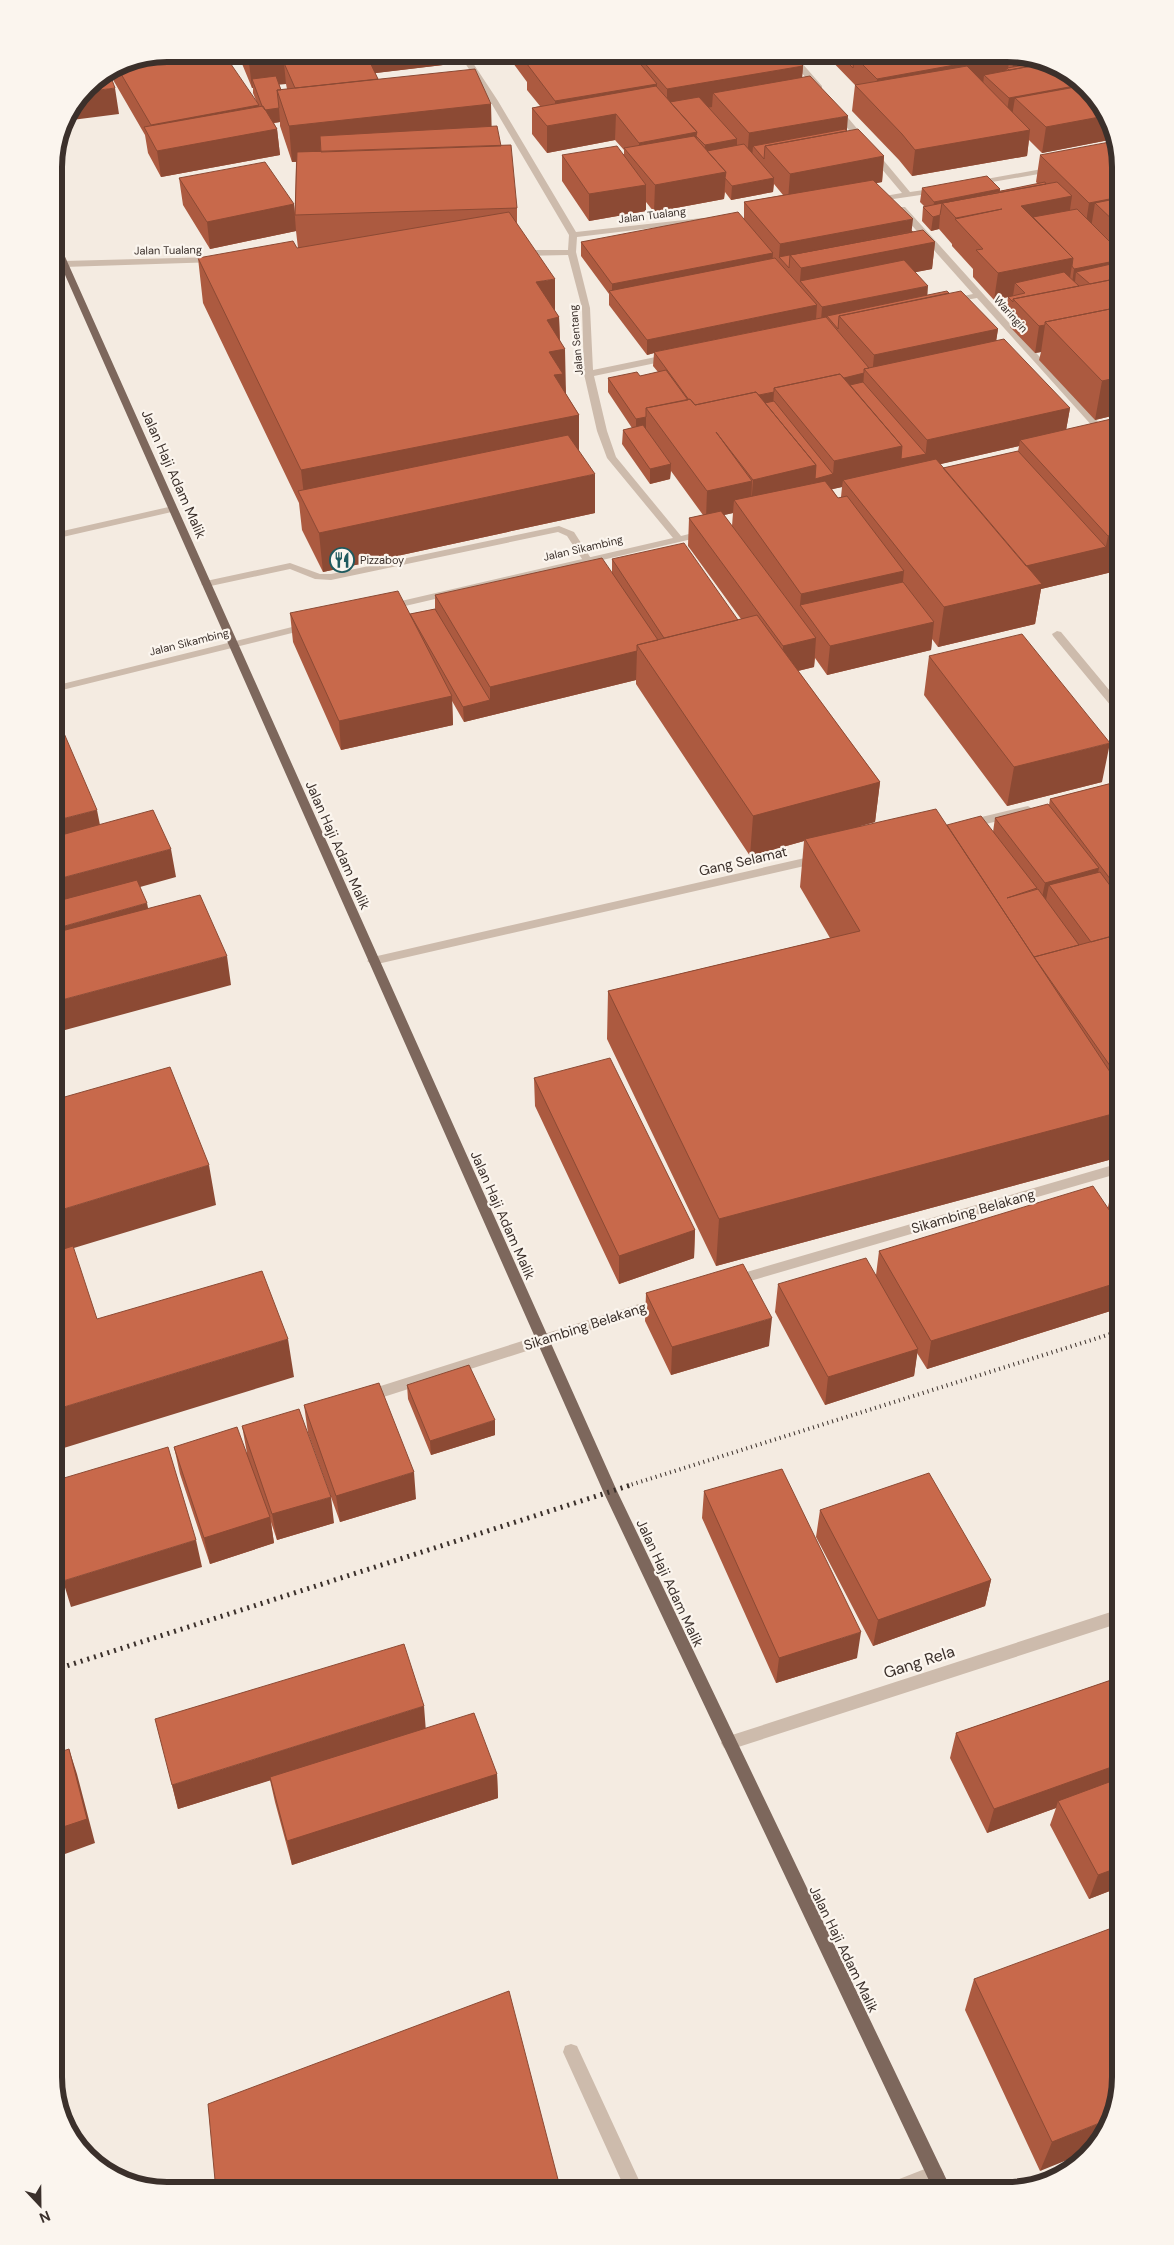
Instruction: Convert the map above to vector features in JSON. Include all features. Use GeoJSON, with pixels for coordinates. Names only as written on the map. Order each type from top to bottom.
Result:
{"type":"FeatureCollection","features":[{"type":"Feature","properties":{"kind":"main road","name":"Jalan Haji Adam Malik"},"geometry":{"type":"LineString","coordinates":[[64,264],[610,1491],[939,2182]]}},
{"type":"Feature","properties":{"kind":"street"},"geometry":{"type":"LineString","coordinates":[[469,63],[494,101],[573,235]]}},
{"type":"Feature","properties":{"kind":"street"},"geometry":{"type":"LineString","coordinates":[[797,63],[908,196]]}},
{"type":"Feature","properties":{"kind":"street"},"geometry":{"type":"LineString","coordinates":[[966,185],[1061,167]]}},
{"type":"Feature","properties":{"kind":"street"},"geometry":{"type":"LineString","coordinates":[[864,201],[908,196],[946,188]]}},
{"type":"Feature","properties":{"kind":"street","name":"Waringin"},"geometry":{"type":"LineString","coordinates":[[893,198],[1112,443]]}},
{"type":"Feature","properties":{"kind":"street","name":"Jalan Tualang"},"geometry":{"type":"LineString","coordinates":[[573,235],[709,219]]}},
{"type":"Feature","properties":{"kind":"street","name":"Jalan Sentang"},"geometry":{"type":"LineString","coordinates":[[573,235],[572,252],[586,308],[589,374],[602,431],[612,458],[679,539]]}},
{"type":"Feature","properties":{"kind":"street"},"geometry":{"type":"LineString","coordinates":[[512,253],[572,252]]}},
{"type":"Feature","properties":{"kind":"street","name":"Jalan Tualang"},"geometry":{"type":"LineString","coordinates":[[64,264],[223,260]]}},
{"type":"Feature","properties":{"kind":"street"},"geometry":{"type":"LineString","coordinates":[[940,303],[979,295]]}},
{"type":"Feature","properties":{"kind":"street"},"geometry":{"type":"LineString","coordinates":[[589,374],[677,356]]}},
{"type":"Feature","properties":{"kind":"street"},"geometry":{"type":"LineString","coordinates":[[63,534],[173,509]]}},
{"type":"Feature","properties":{"kind":"street"},"geometry":{"type":"LineString","coordinates":[[206,584],[290,566],[299,568],[317,578],[331,577],[558,529],[571,534],[587,560]]}},
{"type":"Feature","properties":{"kind":"street","name":"Jalan Sikambing"},"geometry":{"type":"LineString","coordinates":[[376,610],[717,530]]}},
{"type":"Feature","properties":{"kind":"street","name":"Jalan Sikambing"},"geometry":{"type":"LineString","coordinates":[[63,687],[319,623]]}},
{"type":"Feature","properties":{"kind":"street"},"geometry":{"type":"LineString","coordinates":[[1058,634],[1112,700]]}},
{"type":"Feature","properties":{"kind":"street"},"geometry":{"type":"LineString","coordinates":[[957,827],[1043,807]]}},
{"type":"Feature","properties":{"kind":"street","name":"Gang Selamat"},"geometry":{"type":"LineString","coordinates":[[373,961],[832,856]]}},
{"type":"Feature","properties":{"kind":"street","name":"Sikambing Belakang"},"geometry":{"type":"LineString","coordinates":[[723,1284],[1112,1170]]}},
{"type":"Feature","properties":{"kind":"street","name":"Sikambing Belakang"},"geometry":{"type":"LineString","coordinates":[[354,1400],[676,1298]]}},
{"type":"Feature","properties":{"kind":"street","name":"Gang Rela"},"geometry":{"type":"LineString","coordinates":[[729,1743],[1112,1619]]}},
{"type":"Feature","properties":{"kind":"street"},"geometry":{"type":"LineString","coordinates":[[571,2052],[631,2182]]}},
{"type":"Feature","properties":{"kind":"street"},"geometry":{"type":"LineString","coordinates":[[914,2182],[935,2174]]}},
{"type":"Feature","properties":{"kind":"building"},"geometry":{"type":"Polygon","coordinates":[[[161,63],[230,63],[259,105],[151,125],[121,73],[134,68],[161,63]]]}},
{"type":"Feature","properties":{"kind":"building"},"geometry":{"type":"Polygon","coordinates":[[[284,63],[370,63],[378,79],[295,88],[284,63]]]}},
{"type":"Feature","properties":{"kind":"building"},"geometry":{"type":"Polygon","coordinates":[[[640,63],[657,84],[555,101],[527,64],[640,63]]]}},
{"type":"Feature","properties":{"kind":"building"},"geometry":{"type":"Polygon","coordinates":[[[645,63],[800,63],[803,66],[667,89],[645,63]]]}},
{"type":"Feature","properties":{"kind":"building"},"geometry":{"type":"Polygon","coordinates":[[[861,63],[966,63],[877,79],[861,63]]]}},
{"type":"Feature","properties":{"kind":"building"},"geometry":{"type":"Polygon","coordinates":[[[1026,65],[1032,66],[1009,70],[1007,68],[1026,65]]]}},
{"type":"Feature","properties":{"kind":"building"},"geometry":{"type":"Polygon","coordinates":[[[967,66],[1030,130],[915,150],[855,85],[967,66]]]}},
{"type":"Feature","properties":{"kind":"building"},"geometry":{"type":"Polygon","coordinates":[[[1033,66],[1047,70],[1073,86],[1009,98],[984,75],[1033,66]]]}},
{"type":"Feature","properties":{"kind":"building"},"geometry":{"type":"Polygon","coordinates":[[[475,69],[491,104],[289,126],[277,90],[475,69]]]}},
{"type":"Feature","properties":{"kind":"building"},"geometry":{"type":"Polygon","coordinates":[[[276,76],[281,90],[277,90],[279,108],[265,110],[252,79],[276,76]]]}},
{"type":"Feature","properties":{"kind":"building"},"geometry":{"type":"Polygon","coordinates":[[[810,76],[848,116],[749,133],[713,93],[810,76]]]}},
{"type":"Feature","properties":{"kind":"building"},"geometry":{"type":"Polygon","coordinates":[[[111,79],[115,88],[96,90],[111,79]]]}},
{"type":"Feature","properties":{"kind":"building"},"geometry":{"type":"Polygon","coordinates":[[[656,86],[697,132],[639,143],[616,114],[547,126],[532,108],[656,86]]]}},
{"type":"Feature","properties":{"kind":"building"},"geometry":{"type":"Polygon","coordinates":[[[1074,87],[1090,104],[1098,117],[1046,127],[1015,98],[1074,87]]]}},
{"type":"Feature","properties":{"kind":"building"},"geometry":{"type":"Polygon","coordinates":[[[699,97],[737,139],[705,145],[696,136],[697,132],[670,102],[699,97]]]}},
{"type":"Feature","properties":{"kind":"building"},"geometry":{"type":"Polygon","coordinates":[[[263,106],[277,129],[157,151],[144,127],[263,106]]]}},
{"type":"Feature","properties":{"kind":"building"},"geometry":{"type":"Polygon","coordinates":[[[497,126],[501,146],[321,152],[320,136],[497,126]]]}},
{"type":"Feature","properties":{"kind":"building"},"geometry":{"type":"Polygon","coordinates":[[[845,129],[847,131],[765,146],[764,159],[753,146],[845,129]]]}},
{"type":"Feature","properties":{"kind":"building"},"geometry":{"type":"Polygon","coordinates":[[[858,129],[884,156],[790,174],[765,146],[858,129]]]}},
{"type":"Feature","properties":{"kind":"building"},"geometry":{"type":"Polygon","coordinates":[[[694,136],[726,172],[655,185],[624,148],[694,136]]]}},
{"type":"Feature","properties":{"kind":"building"},"geometry":{"type":"Polygon","coordinates":[[[1108,142],[1112,167],[1112,199],[1089,203],[1040,155],[1108,142]]]}},
{"type":"Feature","properties":{"kind":"building"},"geometry":{"type":"Polygon","coordinates":[[[744,144],[774,178],[732,186],[725,178],[726,172],[707,151],[744,144]]]}},
{"type":"Feature","properties":{"kind":"building"},"geometry":{"type":"Polygon","coordinates":[[[511,145],[517,208],[295,215],[297,152],[511,145]]]}},
{"type":"Feature","properties":{"kind":"building"},"geometry":{"type":"Polygon","coordinates":[[[617,146],[646,185],[589,194],[562,155],[617,146]]]}},
{"type":"Feature","properties":{"kind":"building"},"geometry":{"type":"Polygon","coordinates":[[[265,162],[294,204],[207,222],[179,178],[265,162]]]}},
{"type":"Feature","properties":{"kind":"building"},"geometry":{"type":"Polygon","coordinates":[[[987,176],[1000,189],[934,202],[922,188],[987,176]]]}},
{"type":"Feature","properties":{"kind":"building"},"geometry":{"type":"Polygon","coordinates":[[[873,180],[913,219],[780,244],[744,202],[873,180]]]}},
{"type":"Feature","properties":{"kind":"building"},"geometry":{"type":"Polygon","coordinates":[[[1045,182],[1046,184],[947,202],[1045,182]]]}},
{"type":"Feature","properties":{"kind":"building"},"geometry":{"type":"Polygon","coordinates":[[[1057,182],[1072,196],[1021,206],[1073,258],[998,273],[976,250],[983,249],[955,219],[1002,209],[956,218],[942,203],[1057,182]]]}},
{"type":"Feature","properties":{"kind":"building"},"geometry":{"type":"Polygon","coordinates":[[[1112,200],[1112,219],[1095,203],[1112,200]]]}},
{"type":"Feature","properties":{"kind":"building"},"geometry":{"type":"Polygon","coordinates":[[[942,203],[940,215],[933,217],[923,207],[942,203]]]}},
{"type":"Feature","properties":{"kind":"building"},"geometry":{"type":"Polygon","coordinates":[[[1077,209],[1112,244],[1112,262],[1074,269],[1072,266],[1073,258],[1033,217],[1077,209]]]}},
{"type":"Feature","properties":{"kind":"building"},"geometry":{"type":"Polygon","coordinates":[[[509,212],[555,279],[536,282],[559,317],[547,320],[565,349],[549,352],[563,374],[554,375],[579,415],[301,470],[198,258],[293,241],[297,248],[509,212]]]}},
{"type":"Feature","properties":{"kind":"building"},"geometry":{"type":"Polygon","coordinates":[[[738,212],[773,253],[612,284],[581,242],[738,212]]]}},
{"type":"Feature","properties":{"kind":"building"},"geometry":{"type":"Polygon","coordinates":[[[923,230],[935,242],[801,268],[790,255],[923,230]]]}},
{"type":"Feature","properties":{"kind":"building"},"geometry":{"type":"Polygon","coordinates":[[[912,231],[790,255],[789,268],[779,257],[912,231]]]}},
{"type":"Feature","properties":{"kind":"building"},"geometry":{"type":"Polygon","coordinates":[[[775,258],[817,305],[647,340],[609,291],[775,258]]]}},
{"type":"Feature","properties":{"kind":"building"},"geometry":{"type":"Polygon","coordinates":[[[904,260],[928,286],[822,307],[800,281],[904,260]]]}},
{"type":"Feature","properties":{"kind":"building"},"geometry":{"type":"Polygon","coordinates":[[[1112,264],[1112,280],[1090,284],[1076,272],[1112,264]]]}},
{"type":"Feature","properties":{"kind":"building"},"geometry":{"type":"Polygon","coordinates":[[[1064,272],[1079,286],[1013,299],[1013,302],[1008,297],[1025,293],[1015,283],[1064,272]]]}},
{"type":"Feature","properties":{"kind":"building"},"geometry":{"type":"Polygon","coordinates":[[[1112,280],[1112,309],[1045,322],[1045,325],[1039,326],[1013,299],[1112,280]]]}},
{"type":"Feature","properties":{"kind":"building"},"geometry":{"type":"Polygon","coordinates":[[[947,291],[949,293],[839,316],[838,329],[827,316],[947,291]]]}},
{"type":"Feature","properties":{"kind":"building"},"geometry":{"type":"Polygon","coordinates":[[[961,291],[998,329],[874,355],[839,316],[961,291]]]}},
{"type":"Feature","properties":{"kind":"building"},"geometry":{"type":"Polygon","coordinates":[[[1112,309],[1112,379],[1102,381],[1045,322],[1112,309]]]}},
{"type":"Feature","properties":{"kind":"building"},"geometry":{"type":"Polygon","coordinates":[[[826,317],[869,368],[864,369],[864,373],[844,378],[840,374],[774,388],[774,392],[759,395],[756,392],[695,405],[689,400],[654,352],[826,317]]]}},
{"type":"Feature","properties":{"kind":"building"},"geometry":{"type":"Polygon","coordinates":[[[1004,339],[1070,408],[927,440],[864,369],[1004,339]]]}},
{"type":"Feature","properties":{"kind":"building"},"geometry":{"type":"Polygon","coordinates":[[[666,370],[688,400],[646,408],[646,417],[636,419],[608,378],[637,372],[640,376],[666,370]]]}},
{"type":"Feature","properties":{"kind":"building"},"geometry":{"type":"Polygon","coordinates":[[[840,374],[902,446],[834,461],[774,388],[840,374]]]}},
{"type":"Feature","properties":{"kind":"building"},"geometry":{"type":"Polygon","coordinates":[[[863,382],[926,454],[901,459],[902,446],[850,385],[863,382]]]}},
{"type":"Feature","properties":{"kind":"building"},"geometry":{"type":"Polygon","coordinates":[[[756,392],[816,465],[753,480],[716,432],[752,481],[707,491],[646,408],[690,399],[695,405],[756,392]]]}},
{"type":"Feature","properties":{"kind":"building"},"geometry":{"type":"Polygon","coordinates":[[[774,401],[833,474],[815,479],[816,465],[765,403],[774,401]]]}},
{"type":"Feature","properties":{"kind":"building"},"geometry":{"type":"Polygon","coordinates":[[[1112,419],[1112,535],[1108,536],[1020,440],[1112,419]]]}},
{"type":"Feature","properties":{"kind":"building"},"geometry":{"type":"Polygon","coordinates":[[[643,425],[671,464],[650,469],[623,430],[643,425]]]}},
{"type":"Feature","properties":{"kind":"building"},"geometry":{"type":"Polygon","coordinates":[[[568,435],[595,474],[319,533],[298,491],[568,435]]]}},
{"type":"Feature","properties":{"kind":"building"},"geometry":{"type":"Polygon","coordinates":[[[1018,451],[1106,547],[1026,566],[943,468],[1018,451]]]}},
{"type":"Feature","properties":{"kind":"building"},"geometry":{"type":"Polygon","coordinates":[[[936,459],[1042,584],[944,607],[843,480],[936,459]]]}},
{"type":"Feature","properties":{"kind":"building"},"geometry":{"type":"Polygon","coordinates":[[[825,481],[838,498],[847,496],[904,571],[801,594],[734,500],[825,481]]]}},
{"type":"Feature","properties":{"kind":"building"},"geometry":{"type":"Polygon","coordinates":[[[721,511],[816,638],[783,646],[689,518],[721,511]]]}},
{"type":"Feature","properties":{"kind":"building"},"geometry":{"type":"Polygon","coordinates":[[[684,543],[738,620],[664,638],[612,559],[684,543]]]}},
{"type":"Feature","properties":{"kind":"building"},"geometry":{"type":"Polygon","coordinates":[[[602,558],[658,640],[637,645],[637,651],[490,687],[435,595],[602,558]]]}},
{"type":"Feature","properties":{"kind":"building"},"geometry":{"type":"Polygon","coordinates":[[[903,582],[934,622],[830,646],[800,605],[903,582]]]}},
{"type":"Feature","properties":{"kind":"building"},"geometry":{"type":"Polygon","coordinates":[[[398,591],[452,696],[339,721],[290,613],[398,591]]]}},
{"type":"Feature","properties":{"kind":"building"},"geometry":{"type":"Polygon","coordinates":[[[435,609],[490,700],[463,707],[410,614],[435,609]]]}},
{"type":"Feature","properties":{"kind":"building"},"geometry":{"type":"Polygon","coordinates":[[[757,615],[880,782],[753,816],[637,645],[757,615]]]}},
{"type":"Feature","properties":{"kind":"building"},"geometry":{"type":"Polygon","coordinates":[[[1022,634],[1110,743],[1014,767],[929,656],[1022,634]]]}},
{"type":"Feature","properties":{"kind":"building"},"geometry":{"type":"Polygon","coordinates":[[[63,730],[97,810],[63,819],[63,730]]]}},
{"type":"Feature","properties":{"kind":"building"},"geometry":{"type":"Polygon","coordinates":[[[1112,783],[1112,881],[1050,799],[1112,783]]]}},
{"type":"Feature","properties":{"kind":"building"},"geometry":{"type":"Polygon","coordinates":[[[1048,804],[1099,868],[1045,883],[995,818],[1048,804]]]}},
{"type":"Feature","properties":{"kind":"building"},"geometry":{"type":"Polygon","coordinates":[[[936,809],[1112,1075],[1112,1114],[719,1219],[608,991],[860,931],[805,839],[936,809]]]}},
{"type":"Feature","properties":{"kind":"building"},"geometry":{"type":"Polygon","coordinates":[[[153,810],[171,849],[63,878],[63,835],[153,810]]]}},
{"type":"Feature","properties":{"kind":"building"},"geometry":{"type":"Polygon","coordinates":[[[981,816],[1037,888],[1007,898],[1038,889],[1079,945],[1034,957],[947,825],[981,816]]]}},
{"type":"Feature","properties":{"kind":"building"},"geometry":{"type":"Polygon","coordinates":[[[1100,872],[1112,888],[1112,936],[1091,942],[1049,885],[1100,872]]]}},
{"type":"Feature","properties":{"kind":"building"},"geometry":{"type":"Polygon","coordinates":[[[137,880],[147,903],[63,927],[63,900],[137,880]]]}},
{"type":"Feature","properties":{"kind":"building"},"geometry":{"type":"Polygon","coordinates":[[[200,895],[227,956],[63,1000],[63,931],[200,895]]]}},
{"type":"Feature","properties":{"kind":"building"},"geometry":{"type":"Polygon","coordinates":[[[1112,936],[1112,1069],[1034,957],[1112,936]]]}},
{"type":"Feature","properties":{"kind":"building"},"geometry":{"type":"Polygon","coordinates":[[[610,1058],[695,1230],[619,1256],[534,1078],[610,1058]]]}},
{"type":"Feature","properties":{"kind":"building"},"geometry":{"type":"Polygon","coordinates":[[[170,1067],[209,1165],[62,1209],[63,1098],[170,1067]]]}},
{"type":"Feature","properties":{"kind":"building"},"geometry":{"type":"Polygon","coordinates":[[[1093,1186],[1112,1214],[1112,1284],[931,1341],[879,1251],[1093,1186]]]}},
{"type":"Feature","properties":{"kind":"building"},"geometry":{"type":"Polygon","coordinates":[[[73,1246],[97,1319],[262,1271],[288,1339],[62,1407],[62,1249],[73,1246]]]}},
{"type":"Feature","properties":{"kind":"building"},"geometry":{"type":"Polygon","coordinates":[[[866,1258],[918,1349],[828,1377],[778,1284],[866,1258]]]}},
{"type":"Feature","properties":{"kind":"building"},"geometry":{"type":"Polygon","coordinates":[[[743,1264],[772,1318],[672,1347],[646,1293],[743,1264]]]}},
{"type":"Feature","properties":{"kind":"building"},"geometry":{"type":"Polygon","coordinates":[[[469,1365],[495,1420],[430,1441],[407,1385],[469,1365]]]}},
{"type":"Feature","properties":{"kind":"building"},"geometry":{"type":"Polygon","coordinates":[[[379,1383],[414,1472],[336,1496],[304,1405],[379,1383]]]}},
{"type":"Feature","properties":{"kind":"building"},"geometry":{"type":"Polygon","coordinates":[[[299,1409],[331,1497],[272,1514],[242,1426],[299,1409]]]}},
{"type":"Feature","properties":{"kind":"building"},"geometry":{"type":"Polygon","coordinates":[[[237,1427],[270,1517],[204,1538],[174,1447],[237,1427]]]}},
{"type":"Feature","properties":{"kind":"building"},"geometry":{"type":"Polygon","coordinates":[[[168,1447],[196,1540],[63,1581],[62,1479],[168,1447]]]}},
{"type":"Feature","properties":{"kind":"building"},"geometry":{"type":"Polygon","coordinates":[[[782,1469],[861,1632],[779,1658],[704,1491],[782,1469]]]}},
{"type":"Feature","properties":{"kind":"building"},"geometry":{"type":"Polygon","coordinates":[[[929,1473],[991,1580],[878,1620],[820,1510],[929,1473]]]}},
{"type":"Feature","properties":{"kind":"building"},"geometry":{"type":"Polygon","coordinates":[[[404,1644],[424,1706],[172,1785],[155,1719],[404,1644]]]}},
{"type":"Feature","properties":{"kind":"building"},"geometry":{"type":"Polygon","coordinates":[[[1112,1680],[1112,1767],[994,1809],[956,1733],[1112,1680]]]}},
{"type":"Feature","properties":{"kind":"building"},"geometry":{"type":"Polygon","coordinates":[[[474,1713],[497,1774],[287,1841],[270,1777],[474,1713]]]}},
{"type":"Feature","properties":{"kind":"building"},"geometry":{"type":"Polygon","coordinates":[[[69,1749],[87,1819],[62,1827],[62,1751],[69,1749]]]}},
{"type":"Feature","properties":{"kind":"building"},"geometry":{"type":"Polygon","coordinates":[[[1112,1781],[1112,1870],[1098,1875],[1058,1801],[1112,1781]]]}},
{"type":"Feature","properties":{"kind":"building"},"geometry":{"type":"Polygon","coordinates":[[[1112,1928],[1112,2078],[1106,2111],[1102,2122],[1052,2142],[974,1979],[1112,1928]]]}},
{"type":"Feature","properties":{"kind":"building"},"geometry":{"type":"Polygon","coordinates":[[[509,1991],[559,2182],[215,2182],[208,2104],[509,1991]]]}},
{"type":"Feature","properties":{"kind":"railway"},"geometry":{"type":"LineString","coordinates":[[627,1486],[1112,1334]]}},
{"type":"Feature","properties":{"kind":"railway"},"geometry":{"type":"LineString","coordinates":[[62,1667],[631,1485]]}},
{"type":"Feature","properties":{"kind":"place","name":"Pizzaboy"},"geometry":{"type":"Point","coordinates":[342,560]}}]}
